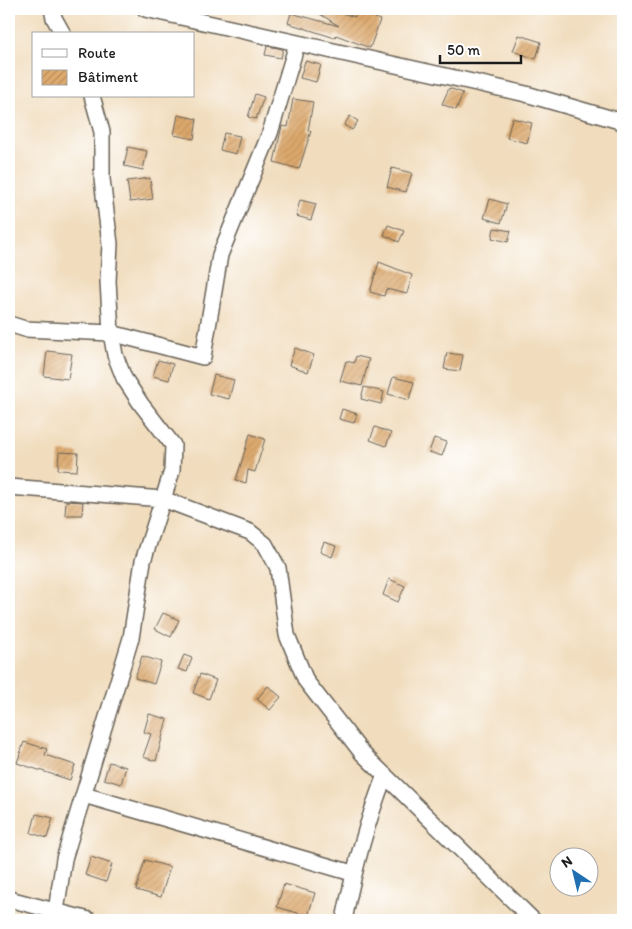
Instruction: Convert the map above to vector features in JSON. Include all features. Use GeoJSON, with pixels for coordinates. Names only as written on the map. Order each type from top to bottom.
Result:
{"type":"FeatureCollection","features":[{"type":"Feature","properties":{"kind":"street"},"geometry":{"type":"LineString","coordinates":[[52,9],[54,18],[62,32]]}},
{"type":"Feature","properties":{"kind":"street"},"geometry":{"type":"LineString","coordinates":[[145,9],[526,94],[623,122]]}},
{"type":"Feature","properties":{"kind":"street"},"geometry":{"type":"LineString","coordinates":[[9,324],[25,328],[111,333],[203,357],[220,256],[270,133],[297,44]]}},
{"type":"Feature","properties":{"kind":"street"},"geometry":{"type":"LineString","coordinates":[[56,912],[64,859],[131,638],[143,561],[172,472],[173,445],[141,404],[124,378],[115,355],[111,333],[108,281],[110,244],[102,179],[102,132],[93,98]]}},
{"type":"Feature","properties":{"kind":"street"},"geometry":{"type":"LineString","coordinates":[[9,487],[162,498],[250,532],[265,544],[278,568],[287,635],[306,681],[362,753],[533,920]]}},
{"type":"Feature","properties":{"kind":"street"},"geometry":{"type":"LineString","coordinates":[[344,920],[352,873],[365,826],[385,775]]}},
{"type":"Feature","properties":{"kind":"street"},"geometry":{"type":"LineString","coordinates":[[84,795],[352,873]]}},
{"type":"Feature","properties":{"kind":"street"},"geometry":{"type":"LineString","coordinates":[[9,898],[89,920]]}},
{"type":"Feature","properties":{"kind":"building"},"geometry":{"type":"Polygon","coordinates":[[[312,9],[329,9],[355,17],[358,10],[380,20],[370,48],[336,35],[335,38],[288,23],[291,13],[339,26],[312,9]]]}},
{"type":"Feature","properties":{"kind":"building"},"geometry":{"type":"Polygon","coordinates":[[[519,35],[541,42],[536,59],[513,51],[519,35]]]}},
{"type":"Feature","properties":{"kind":"building"},"geometry":{"type":"Polygon","coordinates":[[[267,46],[283,49],[281,58],[265,55],[267,46]]]}},
{"type":"Feature","properties":{"kind":"building"},"geometry":{"type":"Polygon","coordinates":[[[305,61],[321,65],[316,82],[300,78],[305,61]]]}},
{"type":"Feature","properties":{"kind":"building"},"geometry":{"type":"Polygon","coordinates":[[[449,88],[463,93],[456,110],[442,104],[449,88]]]}},
{"type":"Feature","properties":{"kind":"building"},"geometry":{"type":"Polygon","coordinates":[[[255,94],[264,97],[256,119],[248,117],[255,94]]]}},
{"type":"Feature","properties":{"kind":"building"},"geometry":{"type":"Polygon","coordinates":[[[293,99],[313,102],[308,131],[311,131],[299,169],[274,162],[282,126],[288,127],[293,99]]]}},
{"type":"Feature","properties":{"kind":"building"},"geometry":{"type":"Polygon","coordinates":[[[178,115],[197,119],[194,139],[174,135],[178,115]]]}},
{"type":"Feature","properties":{"kind":"building"},"geometry":{"type":"Polygon","coordinates":[[[350,116],[358,121],[352,130],[344,125],[350,116]]]}},
{"type":"Feature","properties":{"kind":"building"},"geometry":{"type":"Polygon","coordinates":[[[512,118],[532,123],[527,143],[507,138],[512,118]]]}},
{"type":"Feature","properties":{"kind":"building"},"geometry":{"type":"Polygon","coordinates":[[[224,133],[240,136],[236,154],[220,150],[224,133]]]}},
{"type":"Feature","properties":{"kind":"building"},"geometry":{"type":"Polygon","coordinates":[[[128,147],[147,151],[143,170],[124,166],[128,147]]]}},
{"type":"Feature","properties":{"kind":"building"},"geometry":{"type":"Polygon","coordinates":[[[392,168],[412,173],[406,192],[387,187],[392,168]]]}},
{"type":"Feature","properties":{"kind":"building"},"geometry":{"type":"Polygon","coordinates":[[[150,178],[153,199],[130,202],[127,181],[150,178]]]}},
{"type":"Feature","properties":{"kind":"building"},"geometry":{"type":"Polygon","coordinates":[[[490,199],[507,204],[501,223],[484,218],[490,199]]]}},
{"type":"Feature","properties":{"kind":"building"},"geometry":{"type":"Polygon","coordinates":[[[300,200],[316,204],[311,220],[296,216],[300,200]]]}},
{"type":"Feature","properties":{"kind":"building"},"geometry":{"type":"Polygon","coordinates":[[[388,225],[404,231],[399,242],[384,235],[388,225]]]}},
{"type":"Feature","properties":{"kind":"building"},"geometry":{"type":"Polygon","coordinates":[[[494,228],[511,231],[508,242],[492,238],[494,228]]]}},
{"type":"Feature","properties":{"kind":"building"},"geometry":{"type":"Polygon","coordinates":[[[379,262],[412,275],[407,294],[386,289],[384,296],[370,292],[379,262]]]}},
{"type":"Feature","properties":{"kind":"building"},"geometry":{"type":"Polygon","coordinates":[[[295,348],[314,355],[308,372],[289,365],[295,348]]]}},
{"type":"Feature","properties":{"kind":"building"},"geometry":{"type":"Polygon","coordinates":[[[47,351],[72,354],[68,379],[44,376],[47,351]]]}},
{"type":"Feature","properties":{"kind":"building"},"geometry":{"type":"Polygon","coordinates":[[[447,353],[463,355],[460,371],[444,369],[447,353]]]}},
{"type":"Feature","properties":{"kind":"building"},"geometry":{"type":"Polygon","coordinates":[[[356,356],[369,359],[362,386],[340,381],[346,361],[354,363],[356,356]]]}},
{"type":"Feature","properties":{"kind":"building"},"geometry":{"type":"Polygon","coordinates":[[[158,360],[173,364],[169,380],[153,376],[158,360]]]}},
{"type":"Feature","properties":{"kind":"building"},"geometry":{"type":"Polygon","coordinates":[[[214,375],[234,380],[229,399],[209,394],[214,375]]]}},
{"type":"Feature","properties":{"kind":"building"},"geometry":{"type":"Polygon","coordinates":[[[393,377],[414,382],[409,400],[388,394],[393,377]]]}},
{"type":"Feature","properties":{"kind":"building"},"geometry":{"type":"Polygon","coordinates":[[[364,387],[384,392],[381,404],[361,399],[364,387]]]}},
{"type":"Feature","properties":{"kind":"building"},"geometry":{"type":"Polygon","coordinates":[[[342,409],[357,414],[354,423],[339,419],[342,409]]]}},
{"type":"Feature","properties":{"kind":"building"},"geometry":{"type":"Polygon","coordinates":[[[375,427],[391,433],[386,446],[370,440],[375,427]]]}},
{"type":"Feature","properties":{"kind":"building"},"geometry":{"type":"Polygon","coordinates":[[[250,434],[265,439],[255,472],[248,470],[246,483],[236,480],[250,434]]]}},
{"type":"Feature","properties":{"kind":"building"},"geometry":{"type":"Polygon","coordinates":[[[434,438],[447,442],[442,456],[429,452],[434,438]]]}},
{"type":"Feature","properties":{"kind":"building"},"geometry":{"type":"Polygon","coordinates":[[[59,452],[78,453],[77,471],[58,470],[59,452]]]}},
{"type":"Feature","properties":{"kind":"building"},"geometry":{"type":"Polygon","coordinates":[[[66,501],[83,502],[82,515],[65,515],[66,501]]]}},
{"type":"Feature","properties":{"kind":"building"},"geometry":{"type":"Polygon","coordinates":[[[324,542],[336,546],[332,557],[320,552],[324,542]]]}},
{"type":"Feature","properties":{"kind":"building"},"geometry":{"type":"Polygon","coordinates":[[[389,579],[405,586],[398,602],[383,595],[389,579]]]}},
{"type":"Feature","properties":{"kind":"building"},"geometry":{"type":"Polygon","coordinates":[[[163,613],[179,620],[171,637],[155,629],[163,613]]]}},
{"type":"Feature","properties":{"kind":"building"},"geometry":{"type":"Polygon","coordinates":[[[184,655],[192,658],[187,672],[178,669],[184,655]]]}},
{"type":"Feature","properties":{"kind":"building"},"geometry":{"type":"Polygon","coordinates":[[[142,656],[161,662],[154,684],[135,678],[142,656]]]}},
{"type":"Feature","properties":{"kind":"building"},"geometry":{"type":"Polygon","coordinates":[[[200,674],[216,680],[209,699],[193,693],[200,674]]]}},
{"type":"Feature","properties":{"kind":"building"},"geometry":{"type":"Polygon","coordinates":[[[268,686],[281,697],[270,710],[257,699],[268,686]]]}},
{"type":"Feature","properties":{"kind":"building"},"geometry":{"type":"Polygon","coordinates":[[[149,714],[167,719],[156,761],[143,757],[151,734],[144,732],[149,714]]]}},
{"type":"Feature","properties":{"kind":"building"},"geometry":{"type":"Polygon","coordinates":[[[24,742],[47,749],[45,755],[75,765],[70,780],[17,763],[24,742]]]}},
{"type":"Feature","properties":{"kind":"building"},"geometry":{"type":"Polygon","coordinates":[[[109,762],[126,767],[121,784],[104,779],[109,762]]]}},
{"type":"Feature","properties":{"kind":"building"},"geometry":{"type":"Polygon","coordinates":[[[36,814],[53,818],[47,838],[31,833],[36,814]]]}},
{"type":"Feature","properties":{"kind":"building"},"geometry":{"type":"Polygon","coordinates":[[[91,857],[112,864],[106,882],[85,875],[91,857]]]}},
{"type":"Feature","properties":{"kind":"building"},"geometry":{"type":"Polygon","coordinates":[[[145,860],[170,867],[161,897],[136,890],[145,860]]]}},
{"type":"Feature","properties":{"kind":"building"},"geometry":{"type":"Polygon","coordinates":[[[284,884],[315,893],[308,916],[277,907],[284,884]]]}}]}
